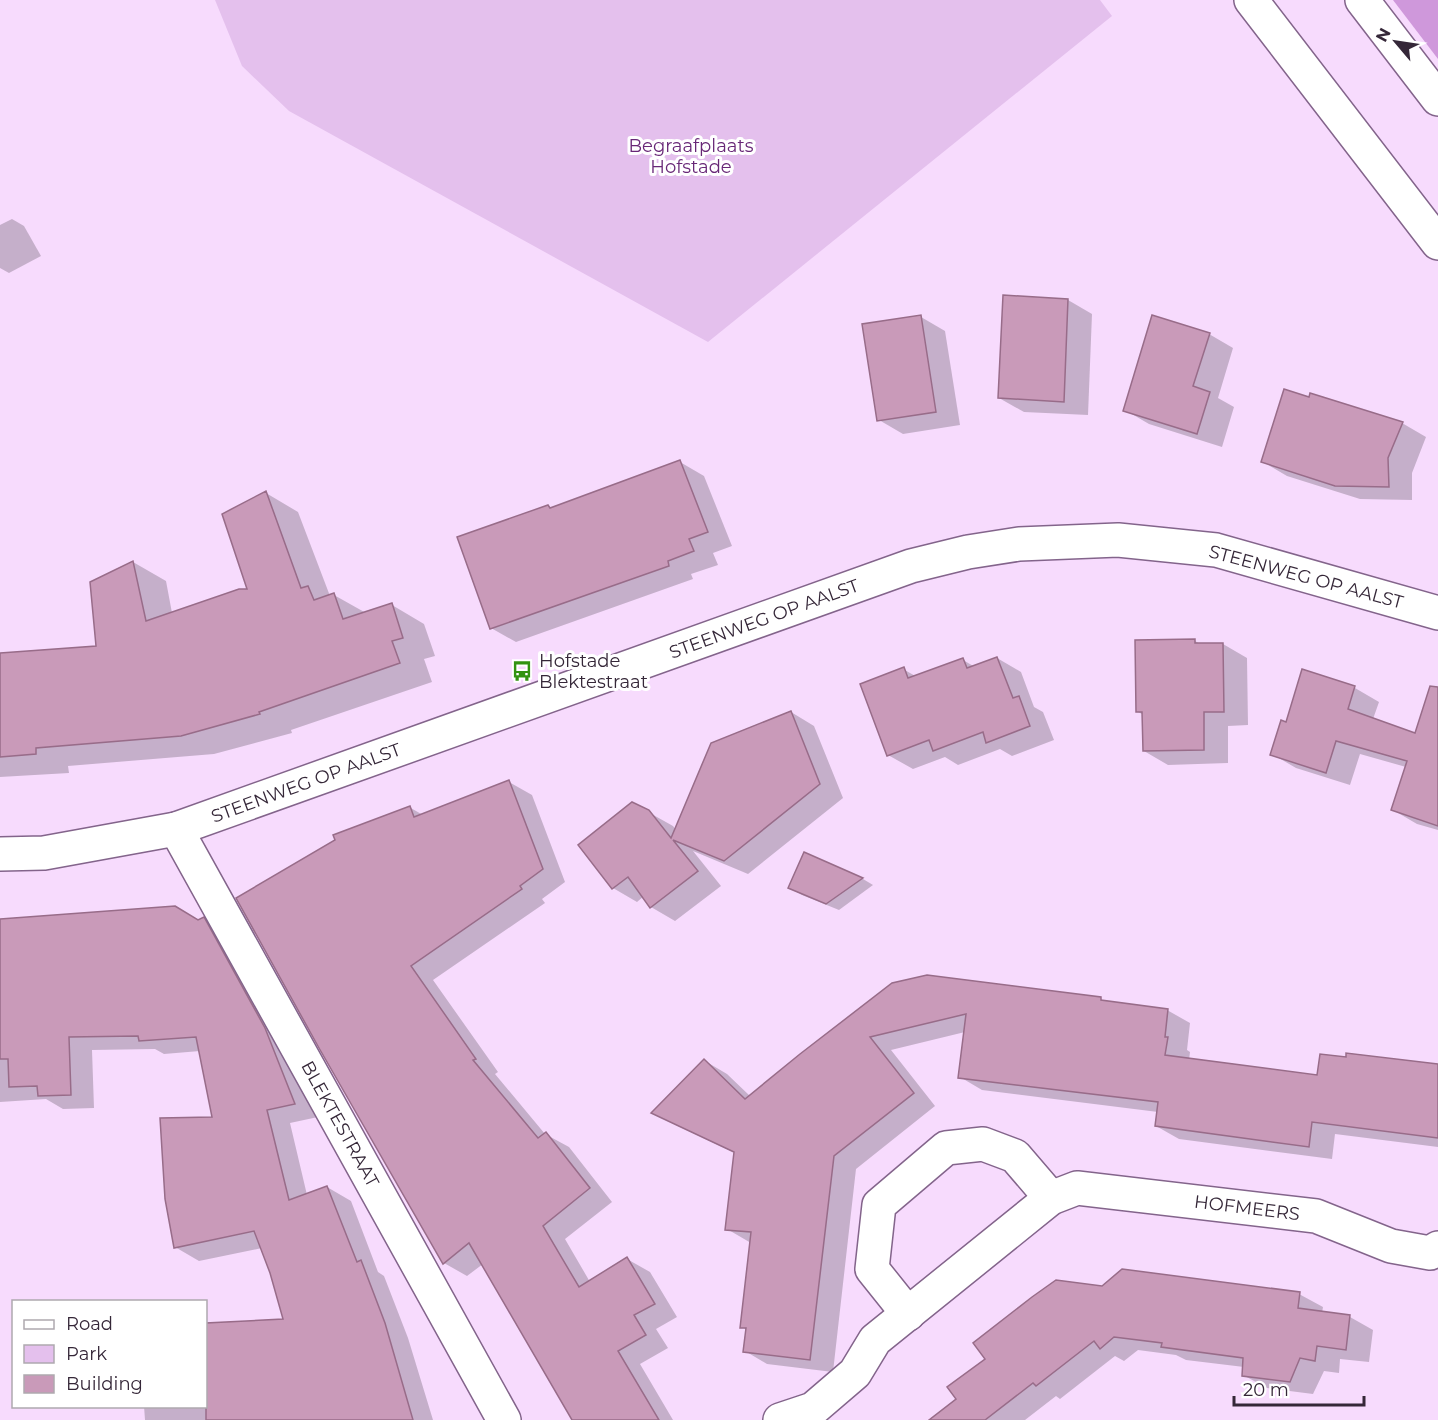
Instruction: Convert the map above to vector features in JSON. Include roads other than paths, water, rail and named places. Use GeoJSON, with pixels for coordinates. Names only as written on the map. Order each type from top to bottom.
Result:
{"type":"FeatureCollection","features":[{"type":"Feature","properties":{"kind":"street"},"geometry":{"type":"LineString","coordinates":[[1251,0],[1438,243]]}},
{"type":"Feature","properties":{"kind":"street"},"geometry":{"type":"LineString","coordinates":[[1362,0],[1438,99]]}},
{"type":"Feature","properties":{"kind":"street","name":"STEENWEG OP AALST"},"geometry":{"type":"LineString","coordinates":[[0,854],[44,853],[176,829],[911,566],[968,552],[1019,544],[1118,540],[1216,550],[1438,613]]}},
{"type":"Feature","properties":{"kind":"street","name":"BLEKTESTRAAT"},"geometry":{"type":"LineString","coordinates":[[176,829],[504,1420]]}},
{"type":"Feature","properties":{"kind":"street"},"geometry":{"type":"LineString","coordinates":[[908,1314],[872,1269],[879,1206],[946,1148],[984,1144],[1015,1156],[1051,1198]]}},
{"type":"Feature","properties":{"kind":"street","name":"HOFMEERS"},"geometry":{"type":"LineString","coordinates":[[780,1420],[813,1409],[855,1373],[875,1340],[1051,1198],[1077,1188],[1317,1216],[1391,1246],[1430,1253],[1438,1248]]}},
{"type":"Feature","properties":{"kind":"place","name":"Hofstade Blektestraat"},"geometry":{"type":"Point","coordinates":[522,671]}},
{"type":"Feature","properties":{"kind":"park label","name":"Begraafplaats Hofstade"},"geometry":{"type":"Point","coordinates":[691,156]}}]}
